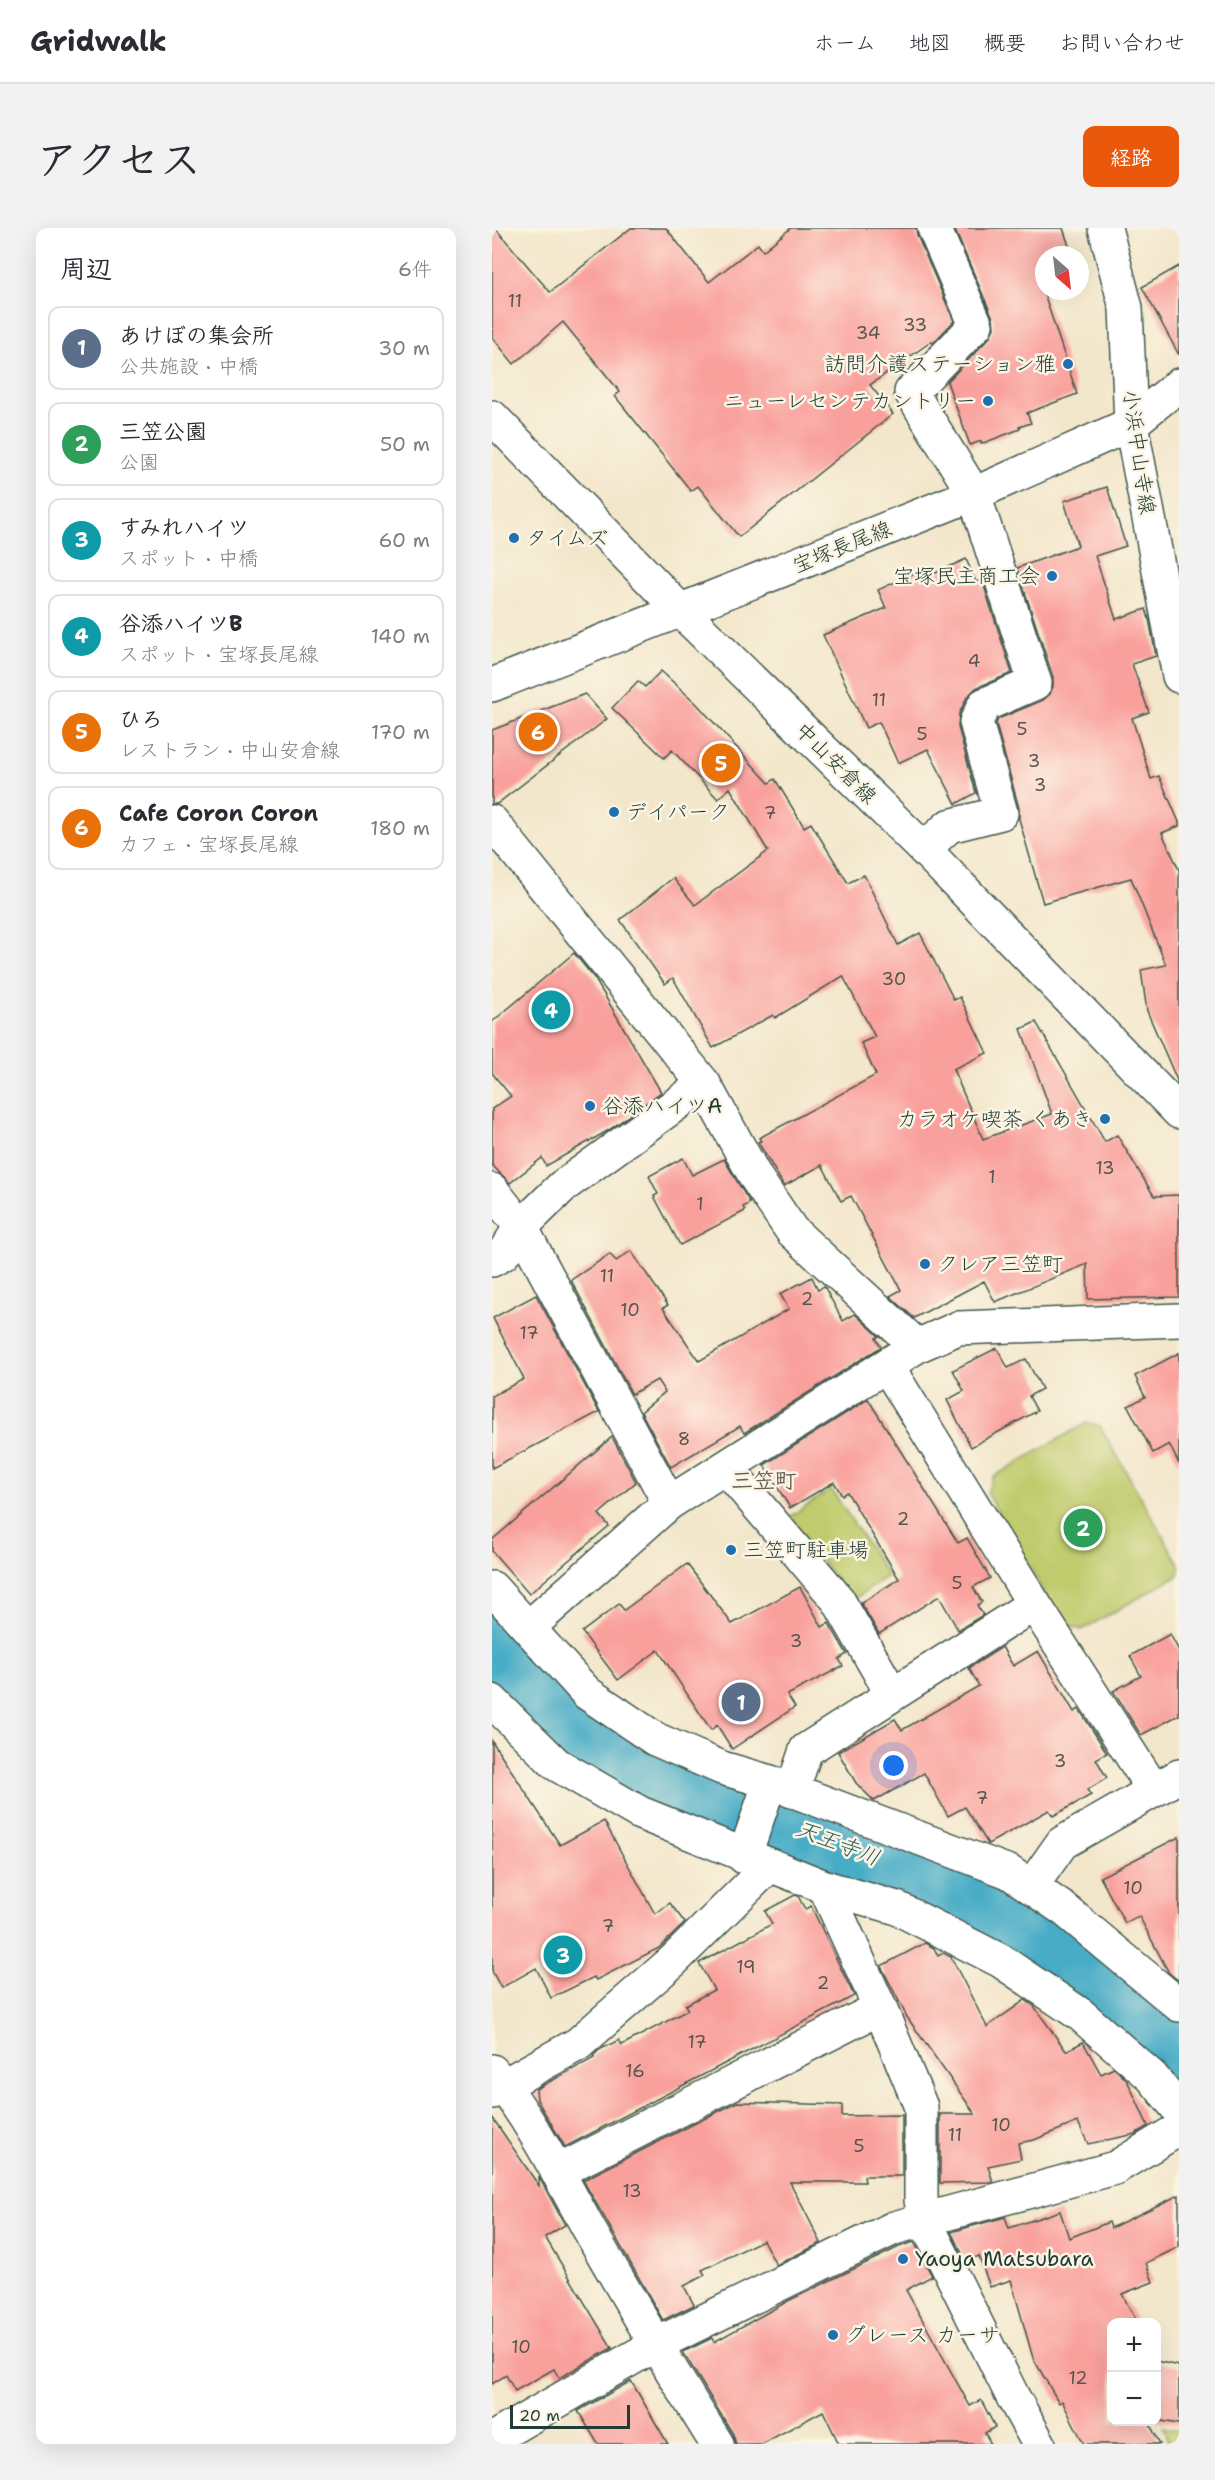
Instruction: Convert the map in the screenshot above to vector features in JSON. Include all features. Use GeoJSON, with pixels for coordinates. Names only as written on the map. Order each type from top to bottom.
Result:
{"type":"FeatureCollection","features":[{"type":"Feature","properties":{"kind":"street"},"geometry":{"type":"LineString","coordinates":[[924,849],[949,826],[1001,813],[976,722],[984,705],[1035,683],[974,494],[911,392],[976,325],[934,228]]}},
{"type":"Feature","properties":{"kind":"street","name":"小浜中山寺線"},"geometry":{"type":"LineString","coordinates":[[1105,228],[1126,308],[1131,424],[1179,676]]}},
{"type":"Feature","properties":{"kind":"street","name":"宝塚長尾線"},"geometry":{"type":"LineString","coordinates":[[492,685],[974,494],[1131,424],[1179,385]]}},
{"type":"Feature","properties":{"kind":"street","name":"中山安倉線"},"geometry":{"type":"LineString","coordinates":[[492,417],[681,611],[924,849],[1179,1112]]}},
{"type":"Feature","properties":{"kind":"street"},"geometry":{"type":"LineString","coordinates":[[492,822],[704,1084],[756,1178],[792,1231],[917,1347]]}},
{"type":"Feature","properties":{"kind":"street"},"geometry":{"type":"LineString","coordinates":[[492,1260],[503,1254],[520,1227],[563,1186],[704,1084]]}},
{"type":"Feature","properties":{"kind":"street"},"geometry":{"type":"LineString","coordinates":[[492,1190],[520,1227],[669,1503]]}},
{"type":"Feature","properties":{"kind":"street"},"geometry":{"type":"LineString","coordinates":[[529,1627],[669,1503],[917,1347],[958,1328],[1179,1320]]}},
{"type":"Feature","properties":{"kind":"street"},"geometry":{"type":"LineString","coordinates":[[886,1366],[1034,1604],[1166,1782],[1062,1844],[1031,1887]]}},
{"type":"Feature","properties":{"kind":"street"},"geometry":{"type":"LineString","coordinates":[[726,1468],[838,1600],[892,1694]]}},
{"type":"Feature","properties":{"kind":"street"},"geometry":{"type":"LineString","coordinates":[[492,1588],[587,1693],[655,1739],[776,1790],[1009,1872],[1065,1910],[1179,2004]]}},
{"type":"Feature","properties":{"kind":"street"},"geometry":{"type":"LineString","coordinates":[[717,2444],[655,2345],[557,2172],[496,2082],[578,2044],[673,1960],[754,1856],[776,1790],[806,1750],[1034,1604]]}},
{"type":"Feature","properties":{"kind":"street"},"geometry":{"type":"LineString","coordinates":[[492,1701],[556,1764],[640,1814],[754,1856],[825,1887],[897,1908],[1001,1961],[1081,2015],[1152,2077],[1179,2110]]}},
{"type":"Feature","properties":{"kind":"street"},"geometry":{"type":"LineString","coordinates":[[825,1887],[880,2008],[921,2107],[921,2200],[924,2219],[1039,2444]]}},
{"type":"Feature","properties":{"kind":"street"},"geometry":{"type":"LineString","coordinates":[[557,2172],[880,2008]]}},
{"type":"Feature","properties":{"kind":"street"},"geometry":{"type":"LineString","coordinates":[[492,2439],[655,2345],[894,2228],[1115,2168],[1179,2129]]}},
{"type":"Feature","properties":{"kind":"green space"},"geometry":{"type":"Polygon","coordinates":[[[1086,1423],[1100,1426],[1179,1564],[1179,1575],[1082,1630],[1061,1622],[987,1493],[993,1477],[1086,1423]]]}},
{"type":"Feature","properties":{"kind":"green space"},"geometry":{"type":"Polygon","coordinates":[[[831,1489],[888,1575],[852,1601],[788,1518],[831,1489]]]}},
{"type":"Feature","properties":{"kind":"green space"},"geometry":{"type":"Polygon","coordinates":[[[1163,2427],[1179,2430],[1179,2444],[1170,2444],[1163,2427]]]}},
{"type":"Feature","properties":{"kind":"building"},"geometry":{"type":"Polygon","coordinates":[[[492,228],[495,228],[550,292],[631,228],[666,228],[709,282],[758,244],[763,251],[791,228],[916,228],[954,321],[933,343],[932,341],[870,385],[893,414],[739,537],[698,486],[691,491],[615,396],[620,392],[563,322],[514,364],[492,337],[492,228]]]}},
{"type":"Feature","properties":{"kind":"building"},"geometry":{"type":"Polygon","coordinates":[[[954,228],[1063,228],[1069,246],[1035,246],[1035,300],[1046,300],[1077,394],[1027,413],[1031,423],[1019,427],[1020,429],[981,444],[981,441],[970,445],[947,382],[989,338],[994,328],[993,318],[954,228]]]}},
{"type":"Feature","properties":{"kind":"building"},"geometry":{"type":"Polygon","coordinates":[[[1179,266],[1179,355],[1142,287],[1179,266]]]}},
{"type":"Feature","properties":{"kind":"building"},"geometry":{"type":"Polygon","coordinates":[[[1107,487],[1126,546],[1095,556],[1116,619],[1146,609],[1156,656],[1132,664],[1149,712],[1132,718],[1151,779],[1159,776],[1179,822],[1179,826],[1162,833],[1179,870],[1179,1085],[1147,1011],[1141,970],[1166,965],[1131,878],[1043,903],[1019,819],[1019,808],[996,724],[998,719],[1043,700],[1050,694],[1053,686],[1053,677],[1017,568],[1078,546],[1064,501],[1107,487]]]}},
{"type":"Feature","properties":{"kind":"building"},"geometry":{"type":"Polygon","coordinates":[[[966,559],[976,582],[982,580],[1012,673],[976,688],[967,697],[959,714],[958,727],[976,793],[956,804],[928,749],[898,763],[879,722],[866,728],[823,635],[886,608],[878,590],[923,569],[927,577],[966,559]]]}},
{"type":"Feature","properties":{"kind":"building"},"geometry":{"type":"Polygon","coordinates":[[[661,671],[696,703],[769,783],[775,779],[804,827],[811,823],[848,883],[864,875],[898,945],[920,933],[954,1000],[960,997],[987,1053],[953,1069],[983,1139],[1052,1114],[1021,1029],[1036,1022],[1105,1142],[1117,1135],[1154,1196],[1179,1195],[1179,1297],[1088,1299],[1087,1264],[995,1302],[984,1281],[914,1318],[890,1296],[901,1290],[851,1196],[841,1201],[822,1165],[784,1186],[758,1142],[761,1141],[759,1138],[876,1075],[861,1043],[875,1037],[843,976],[775,1018],[773,1015],[713,1048],[673,978],[665,984],[620,920],[673,878],[695,905],[768,851],[730,788],[718,799],[672,750],[664,758],[612,708],[638,681],[645,687],[661,671]]]}},
{"type":"Feature","properties":{"kind":"building"},"geometry":{"type":"Polygon","coordinates":[[[585,694],[607,719],[497,804],[492,804],[492,730],[585,694]]]}},
{"type":"Feature","properties":{"kind":"building"},"geometry":{"type":"Polygon","coordinates":[[[574,953],[595,979],[661,1092],[609,1130],[546,1166],[542,1158],[510,1183],[492,1165],[492,1109],[511,1096],[492,1073],[492,1022],[574,953]]]}},
{"type":"Feature","properties":{"kind":"building"},"geometry":{"type":"Polygon","coordinates":[[[683,1158],[692,1175],[724,1159],[750,1203],[743,1207],[745,1211],[680,1245],[654,1196],[658,1194],[649,1176],[683,1158]]]}},
{"type":"Feature","properties":{"kind":"building"},"geometry":{"type":"Polygon","coordinates":[[[631,1251],[668,1305],[663,1308],[699,1361],[789,1309],[780,1294],[812,1277],[818,1290],[824,1286],[843,1321],[855,1314],[879,1336],[876,1338],[881,1347],[744,1433],[740,1426],[671,1467],[641,1412],[665,1392],[657,1380],[632,1394],[571,1280],[610,1254],[616,1261],[631,1251]]]}},
{"type":"Feature","properties":{"kind":"building"},"geometry":{"type":"Polygon","coordinates":[[[536,1295],[599,1412],[492,1468],[492,1396],[524,1379],[493,1318],[536,1295]]]}},
{"type":"Feature","properties":{"kind":"building"},"geometry":{"type":"Polygon","coordinates":[[[997,1348],[1008,1368],[1026,1359],[1042,1389],[1029,1396],[1037,1411],[971,1447],[947,1400],[964,1391],[953,1370],[997,1348]]]}},
{"type":"Feature","properties":{"kind":"building"},"geometry":{"type":"Polygon","coordinates":[[[1179,1353],[1179,1464],[1169,1444],[1153,1453],[1128,1406],[1145,1397],[1135,1376],[1179,1353]]]}},
{"type":"Feature","properties":{"kind":"building"},"geometry":{"type":"Polygon","coordinates":[[[868,1399],[958,1543],[967,1538],[990,1578],[973,1587],[982,1602],[977,1605],[983,1615],[958,1630],[939,1596],[879,1634],[861,1603],[899,1579],[847,1492],[842,1495],[834,1482],[790,1508],[764,1465],[868,1399]]]}},
{"type":"Feature","properties":{"kind":"building"},"geometry":{"type":"Polygon","coordinates":[[[612,1437],[636,1482],[599,1514],[609,1526],[529,1594],[492,1551],[492,1540],[612,1437]]]}},
{"type":"Feature","properties":{"kind":"building"},"geometry":{"type":"Polygon","coordinates":[[[687,1564],[732,1624],[800,1587],[822,1627],[829,1623],[847,1654],[839,1659],[843,1666],[787,1695],[795,1707],[732,1749],[717,1725],[711,1730],[658,1650],[618,1680],[582,1632],[619,1604],[624,1610],[687,1564]]]}},
{"type":"Feature","properties":{"kind":"building"},"geometry":{"type":"Polygon","coordinates":[[[1170,1634],[1179,1651],[1179,1715],[1141,1735],[1113,1691],[1141,1676],[1130,1656],[1170,1634]]]}},
{"type":"Feature","properties":{"kind":"building"},"geometry":{"type":"Polygon","coordinates":[[[1002,1647],[1013,1666],[1038,1651],[1074,1712],[1079,1709],[1107,1753],[1096,1759],[1107,1778],[1087,1790],[1091,1795],[1053,1816],[1049,1810],[988,1844],[965,1807],[948,1816],[924,1773],[874,1801],[856,1783],[838,1752],[895,1719],[902,1730],[979,1686],[969,1668],[1002,1647]]]}},
{"type":"Feature","properties":{"kind":"building"},"geometry":{"type":"Polygon","coordinates":[[[492,1741],[560,1845],[604,1821],[655,1914],[670,1903],[685,1923],[659,1948],[596,1980],[594,1977],[551,1998],[536,1968],[501,1988],[492,1971],[492,1741]]]}},
{"type":"Feature","properties":{"kind":"building"},"geometry":{"type":"Polygon","coordinates":[[[1179,1837],[1179,1981],[1169,1973],[1139,1916],[1125,1923],[1100,1877],[1179,1837]]]}},
{"type":"Feature","properties":{"kind":"building"},"geometry":{"type":"Polygon","coordinates":[[[795,1895],[798,1896],[805,1909],[811,1906],[854,1996],[565,2147],[537,2100],[536,2089],[594,2058],[593,2056],[599,2050],[619,2040],[622,2045],[688,2010],[685,2005],[714,1990],[699,1963],[772,1924],[765,1911],[795,1895]]]}},
{"type":"Feature","properties":{"kind":"building"},"geometry":{"type":"Polygon","coordinates":[[[925,1943],[934,1948],[938,1956],[943,1953],[951,1957],[987,2027],[1025,2000],[1034,2006],[1066,2051],[1083,2042],[1101,2074],[1114,2068],[1127,2080],[1148,2126],[1135,2134],[1088,2144],[1078,2122],[1034,2140],[1018,2143],[1021,2159],[988,2166],[993,2182],[940,2183],[940,2114],[975,2114],[907,2017],[881,1966],[925,1943]]]}},
{"type":"Feature","properties":{"kind":"building"},"geometry":{"type":"Polygon","coordinates":[[[737,2102],[842,2105],[842,2116],[902,2115],[902,2176],[864,2176],[865,2182],[790,2182],[821,2243],[776,2265],[763,2240],[702,2270],[705,2275],[684,2286],[694,2305],[663,2320],[583,2180],[737,2102]]]}},
{"type":"Feature","properties":{"kind":"building"},"geometry":{"type":"Polygon","coordinates":[[[492,2117],[539,2186],[539,2177],[565,2225],[545,2237],[612,2348],[559,2378],[554,2369],[515,2391],[506,2375],[492,2384],[492,2117]]]}},
{"type":"Feature","properties":{"kind":"building"},"geometry":{"type":"Polygon","coordinates":[[[1179,2195],[1179,2247],[1146,2263],[1153,2282],[1122,2294],[1135,2318],[1107,2318],[1107,2426],[1151,2426],[1160,2444],[1084,2444],[1062,2401],[1059,2403],[1033,2358],[1011,2280],[990,2287],[979,2256],[966,2261],[951,2232],[1005,2217],[1009,2228],[1060,2211],[1069,2238],[1109,2222],[1111,2228],[1179,2195]]]}},
{"type":"Feature","properties":{"kind":"building"},"geometry":{"type":"Polygon","coordinates":[[[914,2242],[932,2276],[906,2290],[970,2406],[981,2400],[995,2427],[985,2433],[991,2444],[839,2444],[823,2411],[762,2444],[736,2444],[733,2434],[683,2352],[712,2338],[714,2342],[788,2301],[901,2246],[914,2242]]]}},
{"type":"Feature","properties":{"kind":"building"},"geometry":{"type":"Polygon","coordinates":[[[1161,2362],[1179,2366],[1179,2424],[1161,2421],[1161,2362]]]}},
{"type":"Feature","properties":{"kind":"building"},"geometry":{"type":"Polygon","coordinates":[[[631,2381],[668,2444],[598,2444],[578,2411],[631,2381]]]}},
{"type":"Feature","properties":{"kind":"waterway","name":"天王寺川"},"geometry":{"type":"LineString","coordinates":[[492,1645],[573,1731],[650,1771],[809,1829],[991,1902],[1111,1996],[1179,2055]]}},
{"type":"Feature","properties":{"kind":"place","name":"訪問介護ステーション雅"},"geometry":{"type":"Point","coordinates":[1068,364]}},
{"type":"Feature","properties":{"kind":"place","name":"ニューレセンテカントリー"},"geometry":{"type":"Point","coordinates":[988,401]}},
{"type":"Feature","properties":{"kind":"place","name":"タイムズ"},"geometry":{"type":"Point","coordinates":[514,538]}},
{"type":"Feature","properties":{"kind":"place","name":"宝塚民主商工会"},"geometry":{"type":"Point","coordinates":[1052,576]}},
{"type":"Feature","properties":{"kind":"place","name":"Cafe Coron Coron"},"geometry":{"type":"Point","coordinates":[538,732]}},
{"type":"Feature","properties":{"kind":"place","name":"ひろ"},"geometry":{"type":"Point","coordinates":[721,763]}},
{"type":"Feature","properties":{"kind":"place","name":"デイパーク"},"geometry":{"type":"Point","coordinates":[614,812]}},
{"type":"Feature","properties":{"kind":"place","name":"谷添ハイツB"},"geometry":{"type":"Point","coordinates":[551,1010]}},
{"type":"Feature","properties":{"kind":"place","name":"谷添ハイツA"},"geometry":{"type":"Point","coordinates":[590,1106]}},
{"type":"Feature","properties":{"kind":"place","name":"カラオケ喫茶 くあき"},"geometry":{"type":"Point","coordinates":[1105,1119]}},
{"type":"Feature","properties":{"kind":"place","name":"クレア三笠町"},"geometry":{"type":"Point","coordinates":[925,1264]}},
{"type":"Feature","properties":{"kind":"place","name":"三笠公園"},"geometry":{"type":"Point","coordinates":[1083,1528]}},
{"type":"Feature","properties":{"kind":"place","name":"三笠町駐車場"},"geometry":{"type":"Point","coordinates":[731,1550]}},
{"type":"Feature","properties":{"kind":"place","name":"あけぼの集会所"},"geometry":{"type":"Point","coordinates":[741,1702]}},
{"type":"Feature","properties":{"kind":"place","name":"すみれハイツ"},"geometry":{"type":"Point","coordinates":[563,1955]}},
{"type":"Feature","properties":{"kind":"place","name":"Yaoya Matsubara"},"geometry":{"type":"Point","coordinates":[903,2259]}},
{"type":"Feature","properties":{"kind":"place","name":"グレース カーサ"},"geometry":{"type":"Point","coordinates":[833,2335]}},
{"type":"Feature","properties":{"kind":"district","name":"三笠町"},"geometry":{"type":"Point","coordinates":[764,1480]}}]}
